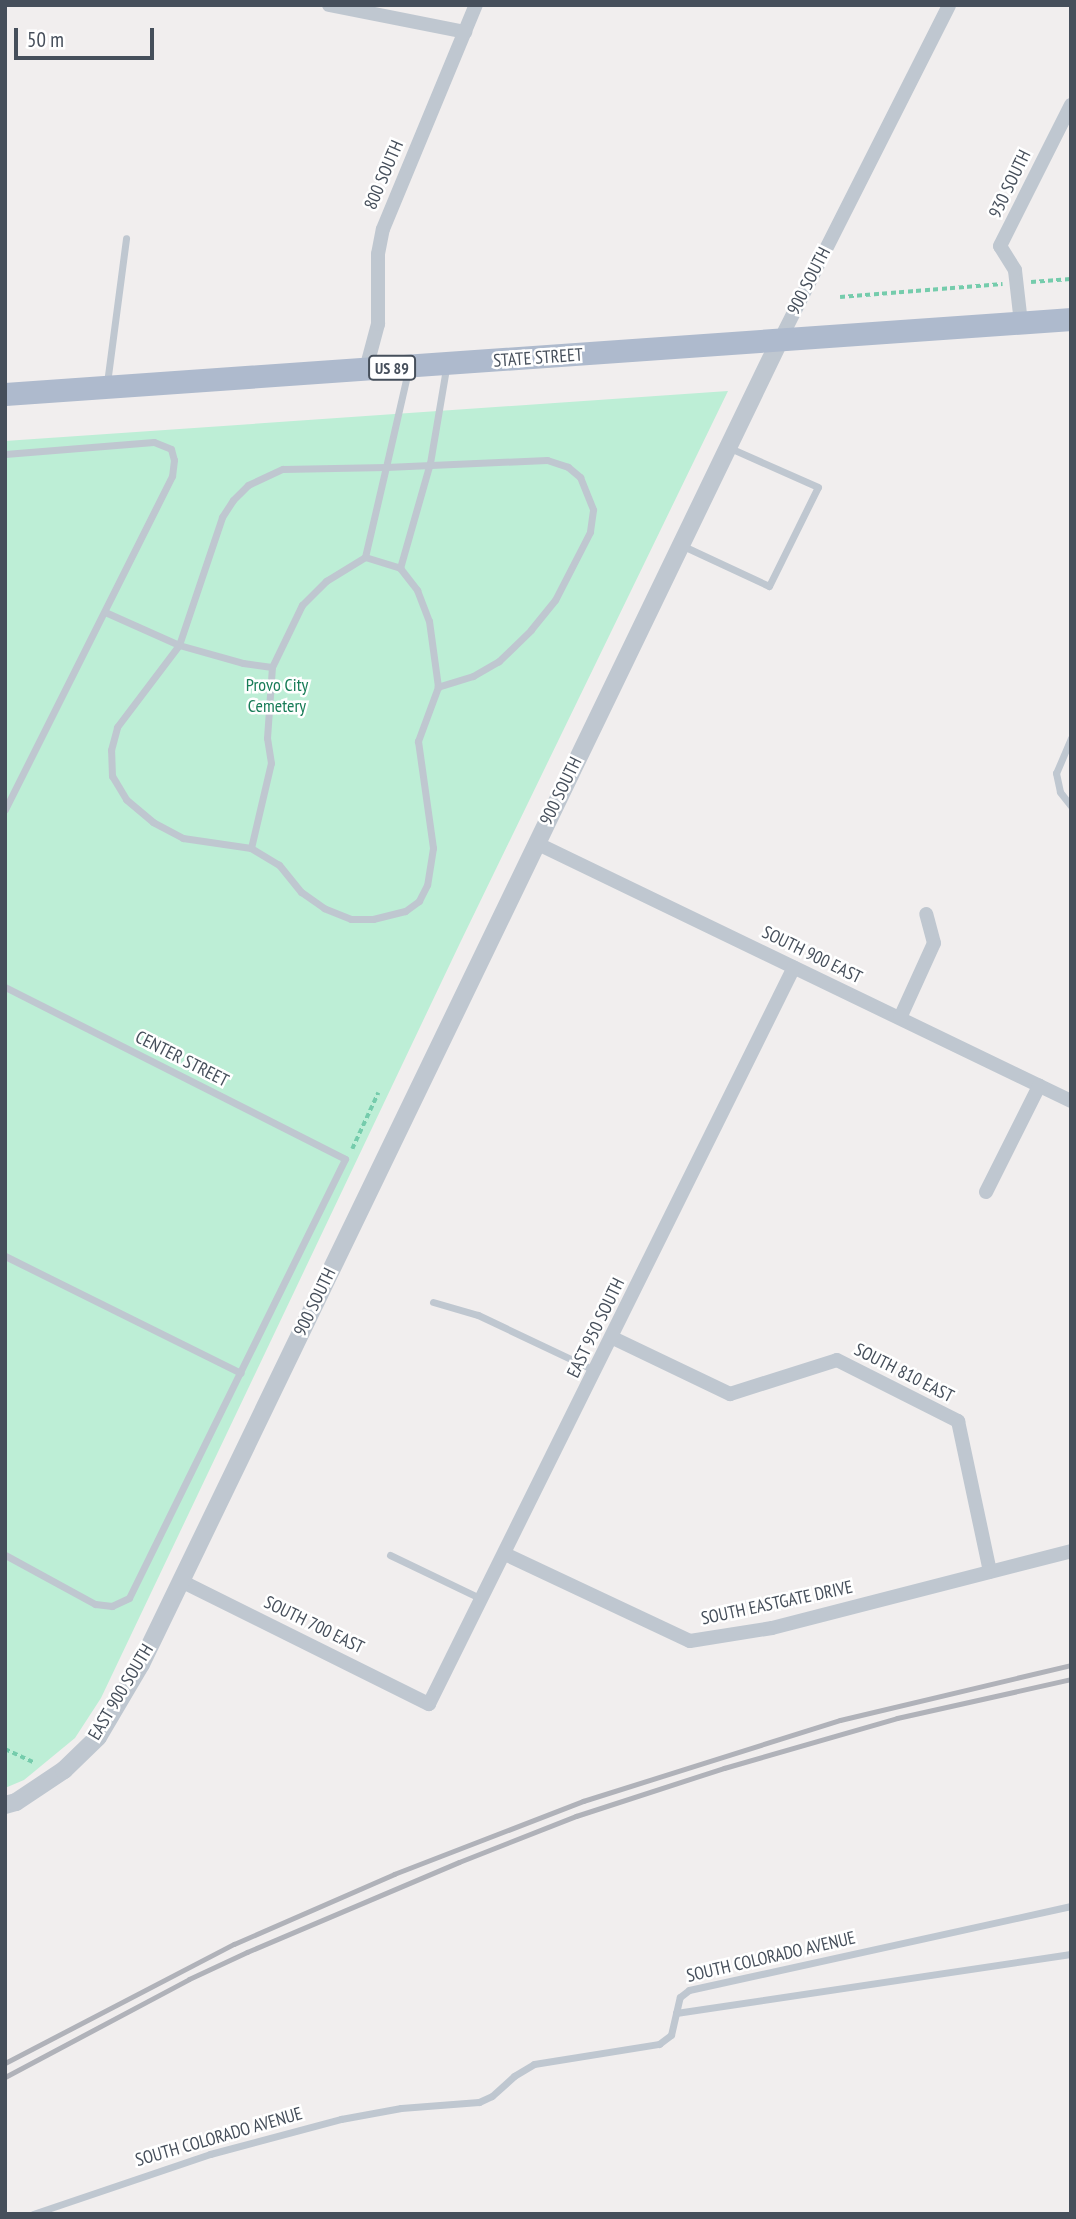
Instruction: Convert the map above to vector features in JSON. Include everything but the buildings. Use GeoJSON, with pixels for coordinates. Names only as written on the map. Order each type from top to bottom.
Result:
{"type":"FeatureCollection","features":[{"type":"Feature","properties":{"kind":"main road","name":"STATE STREET"},"geometry":{"type":"LineString","coordinates":[[5,394],[1071,319]]}},
{"type":"Feature","properties":{"kind":"street"},"geometry":{"type":"LineString","coordinates":[[329,5],[465,32]]}},
{"type":"Feature","properties":{"kind":"street","name":"800 SOUTH"},"geometry":{"type":"LineString","coordinates":[[366,369],[378,324],[378,254],[383,229],[476,5]]}},
{"type":"Feature","properties":{"kind":"street","name":"900 SOUTH"},"geometry":{"type":"LineString","coordinates":[[181,1581],[779,341],[949,5]]}},
{"type":"Feature","properties":{"kind":"street","name":"930 SOUTH"},"geometry":{"type":"LineString","coordinates":[[1021,323],[1015,270],[1000,246],[1071,105]]}},
{"type":"Feature","properties":{"kind":"street","name":"SOUTH 900 EAST"},"geometry":{"type":"LineString","coordinates":[[536,843],[1071,1101]]}},
{"type":"Feature","properties":{"kind":"street"},"geometry":{"type":"LineString","coordinates":[[900,1018],[934,943],[926,914]]}},
{"type":"Feature","properties":{"kind":"street","name":"EAST 950 SOUTH"},"geometry":{"type":"LineString","coordinates":[[429,1704],[613,1338],[794,967]]}},
{"type":"Feature","properties":{"kind":"street"},"geometry":{"type":"LineString","coordinates":[[986,1192],[1039,1086]]}},
{"type":"Feature","properties":{"kind":"street","name":"SOUTH 810 EAST"},"geometry":{"type":"LineString","coordinates":[[613,1338],[730,1394],[837,1360],[958,1421],[990,1572]]}},
{"type":"Feature","properties":{"kind":"street","name":"SOUTH EASTGATE DRIVE"},"geometry":{"type":"LineString","coordinates":[[505,1554],[690,1641],[772,1628],[1071,1551]]}},
{"type":"Feature","properties":{"kind":"street","name":"SOUTH 700 EAST"},"geometry":{"type":"LineString","coordinates":[[181,1581],[429,1704]]}},
{"type":"Feature","properties":{"kind":"street","name":"EAST 900 SOUTH"},"geometry":{"type":"LineString","coordinates":[[5,1805],[40,1787],[64,1770],[98,1737],[141,1664],[181,1581]]}},
{"type":"Feature","properties":{"kind":"lane"},"geometry":{"type":"LineString","coordinates":[[107,388],[126,238]]}},
{"type":"Feature","properties":{"kind":"lane"},"geometry":{"type":"LineString","coordinates":[[400,568],[430,463],[446,365]]}},
{"type":"Feature","properties":{"kind":"lane"},"geometry":{"type":"LineString","coordinates":[[251,848],[271,764],[267,738],[272,667],[302,605],[326,581],[365,557],[409,367]]}},
{"type":"Feature","properties":{"kind":"lane"},"geometry":{"type":"LineString","coordinates":[[5,454],[154,442],[171,449],[174,460],[172,475],[5,809]]}},
{"type":"Feature","properties":{"kind":"lane"},"geometry":{"type":"LineString","coordinates":[[681,545],[769,586],[818,487],[728,447]]}},
{"type":"Feature","properties":{"kind":"lane"},"geometry":{"type":"LineString","coordinates":[[365,557],[400,568],[417,590],[429,621],[438,687],[418,741],[433,848],[427,885],[419,901],[405,911],[373,919],[351,919],[301,892],[279,865],[251,848],[183,838],[153,822],[126,799],[112,776],[111,750],[117,727],[179,645],[222,517],[233,500],[248,485],[282,469],[547,460],[568,467],[580,477],[593,510],[590,532],[555,600],[531,630],[499,661],[473,676],[438,687]]}},
{"type":"Feature","properties":{"kind":"lane"},"geometry":{"type":"LineString","coordinates":[[105,612],[179,645],[243,663],[272,667]]}},
{"type":"Feature","properties":{"kind":"lane"},"geometry":{"type":"LineString","coordinates":[[1071,738],[1058,763],[1056,773],[1060,792],[1071,806]]}},
{"type":"Feature","properties":{"kind":"lane","name":"CENTER STREET"},"geometry":{"type":"LineString","coordinates":[[5,987],[345,1159]]}},
{"type":"Feature","properties":{"kind":"lane"},"geometry":{"type":"LineString","coordinates":[[5,1555],[95,1604],[111,1606],[129,1598],[345,1159]]}},
{"type":"Feature","properties":{"kind":"lane"},"geometry":{"type":"LineString","coordinates":[[5,1255],[241,1373]]}},
{"type":"Feature","properties":{"kind":"lane"},"geometry":{"type":"LineString","coordinates":[[433,1302],[478,1315],[596,1371]]}},
{"type":"Feature","properties":{"kind":"lane"},"geometry":{"type":"LineString","coordinates":[[390,1555],[482,1599]]}},
{"type":"Feature","properties":{"kind":"lane","name":"SOUTH COLORADO AVENUE"},"geometry":{"type":"LineString","coordinates":[[33,2214],[209,2154],[341,2119],[401,2108],[479,2102],[534,2064],[659,2044],[671,2035],[680,1997],[689,1990],[1071,1906]]}},
{"type":"Feature","properties":{"kind":"lane"},"geometry":{"type":"LineString","coordinates":[[676,2013],[1071,1954]]}},
{"type":"Feature","properties":{"kind":"path"},"geometry":{"type":"LineString","coordinates":[[840,297],[1071,279]]}},
{"type":"Feature","properties":{"kind":"path"},"geometry":{"type":"LineString","coordinates":[[345,1159],[378,1093]]}},
{"type":"Feature","properties":{"kind":"path"},"geometry":{"type":"LineString","coordinates":[[5,1749],[35,1763]]}},
{"type":"Feature","properties":{"kind":"green space","name":"Provo City Cemetery"},"geometry":{"type":"Polygon","coordinates":[[[728,391],[460,943],[101,1698],[75,1738],[24,1780],[5,1788],[5,441],[728,391]]]}},
{"type":"Feature","properties":{"kind":"railway"},"geometry":{"type":"LineString","coordinates":[[5,2063],[234,1944],[394,1874],[583,1801],[840,1720],[1071,1665]]}},
{"type":"Feature","properties":{"kind":"railway"},"geometry":{"type":"LineString","coordinates":[[5,2077],[189,1979],[247,1952],[459,1862],[576,1816],[724,1768],[897,1718],[1071,1679]]}}]}
